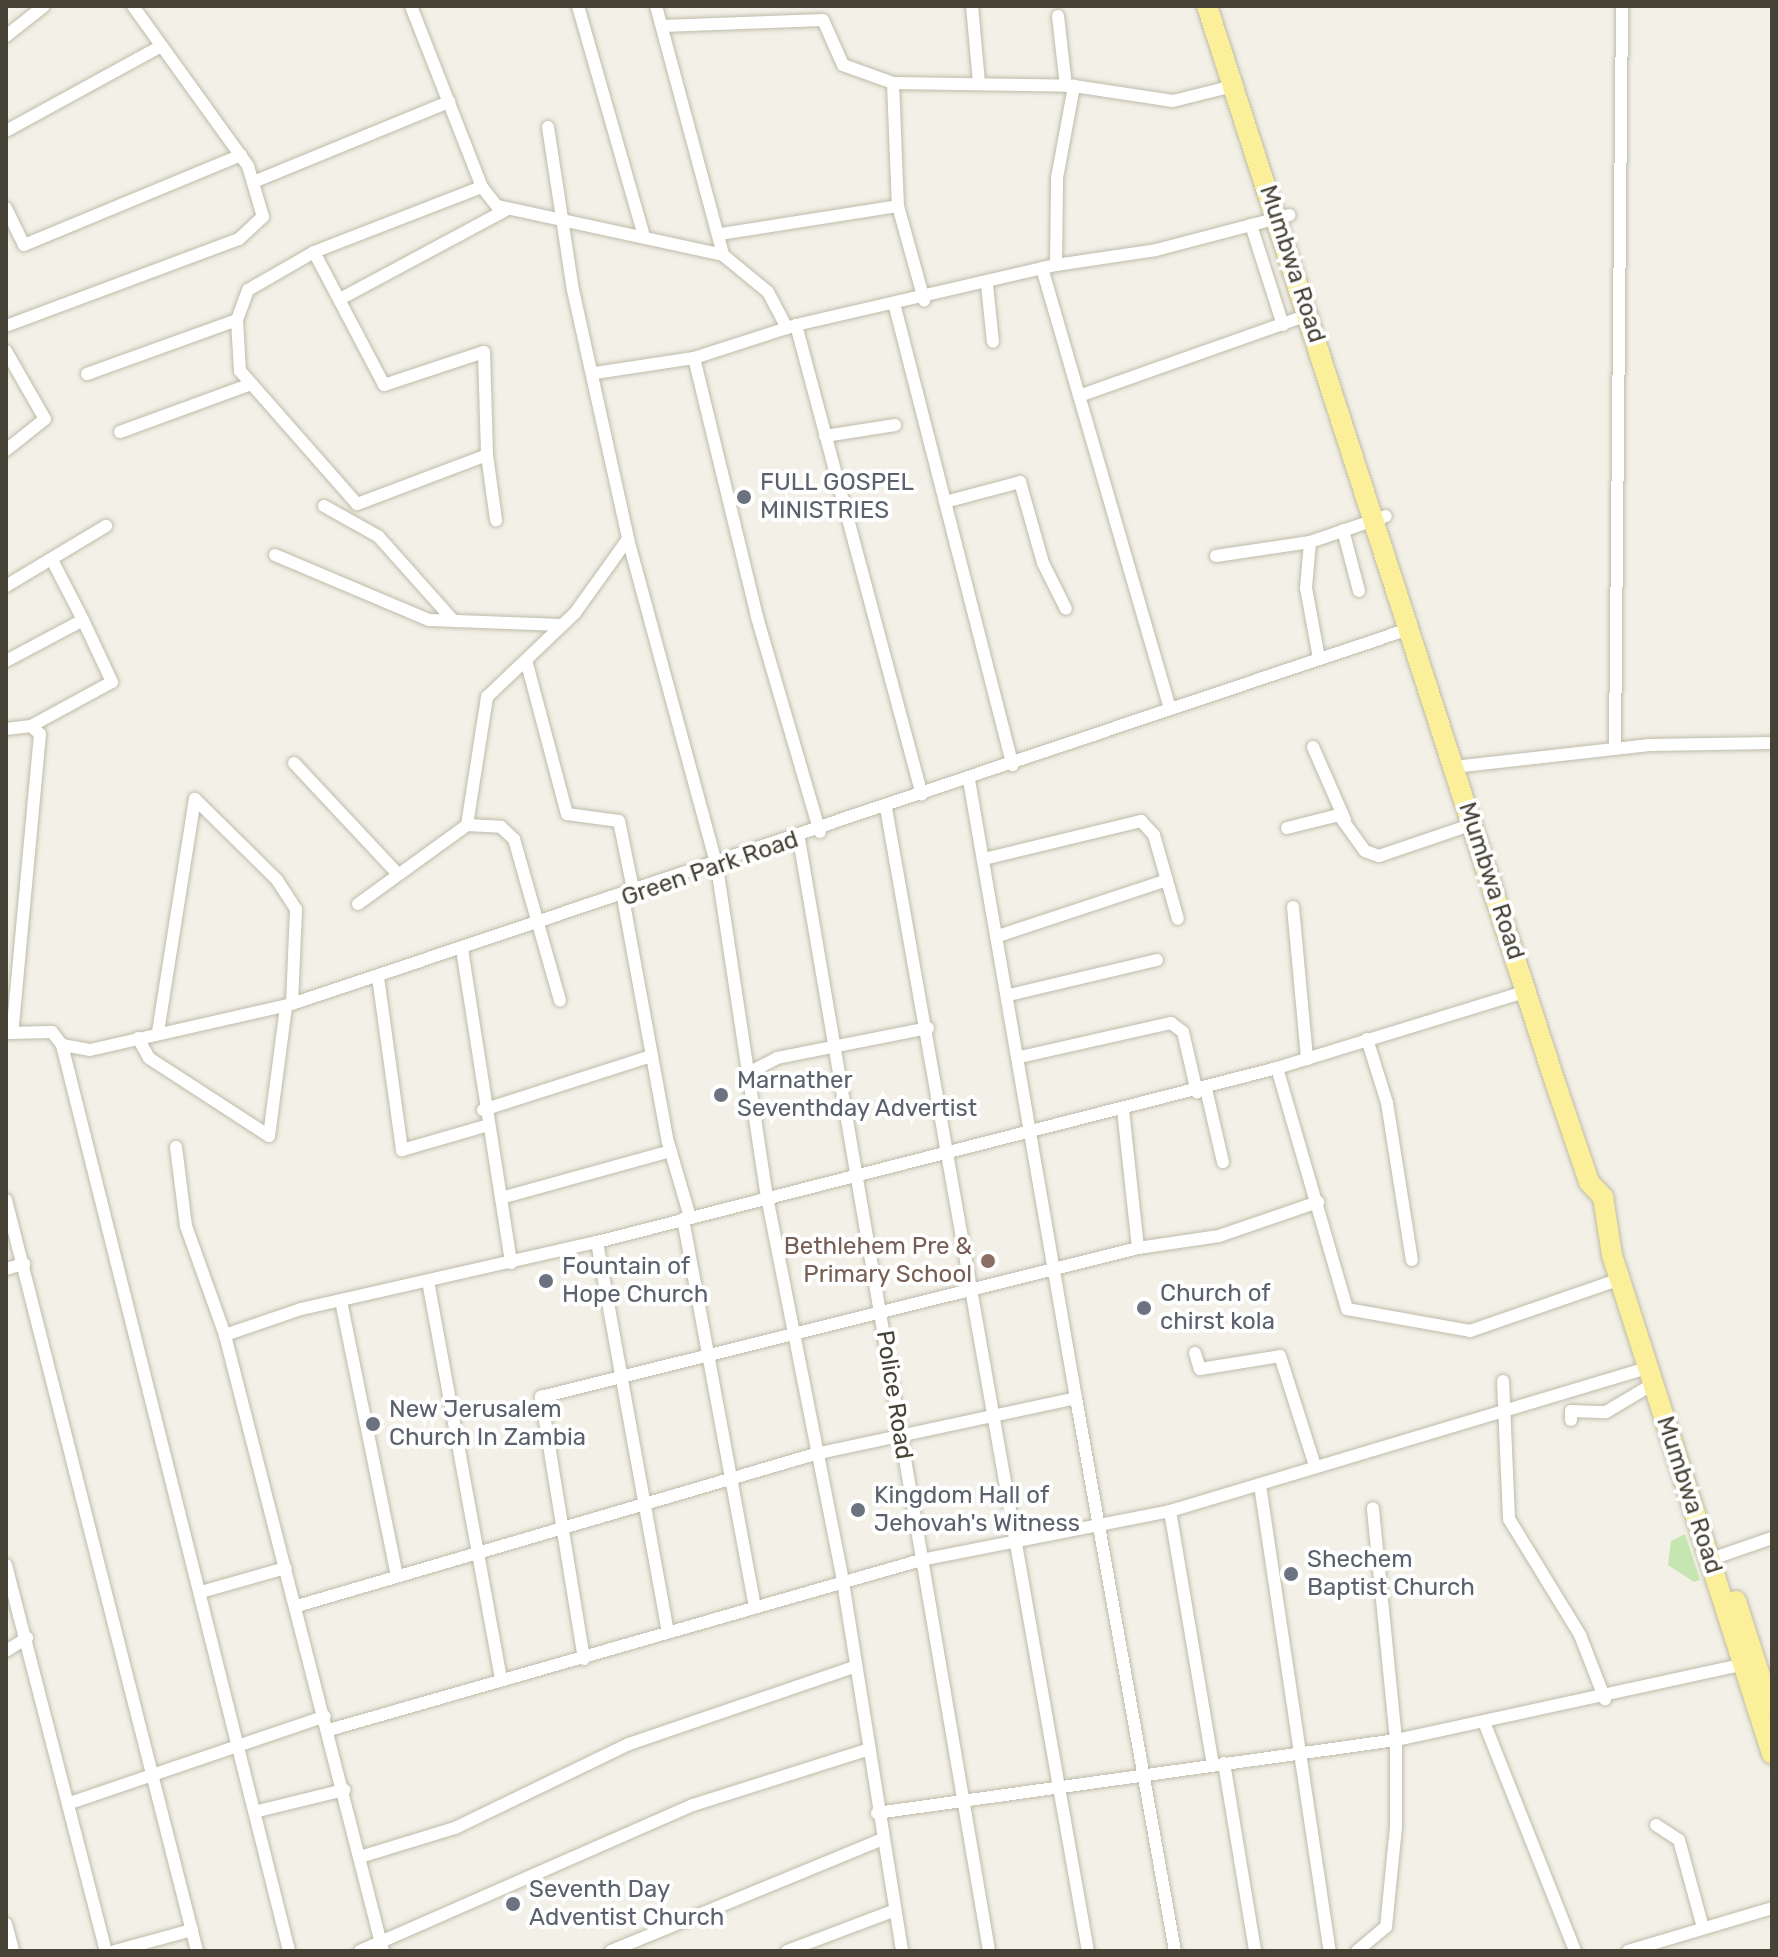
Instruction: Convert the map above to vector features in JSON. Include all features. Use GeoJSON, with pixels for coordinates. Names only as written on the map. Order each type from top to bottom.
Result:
{"type":"FeatureCollection","features":[{"type":"Feature","properties":{"kind":"main road","name":"Mumbwa Road"},"geometry":{"type":"LineString","coordinates":[[1207,6],[1233,86],[1283,216],[1308,315],[1379,518],[1409,629],[1460,765],[1473,824],[1495,874],[1527,991],[1589,1182],[1603,1197],[1620,1279],[1650,1376],[1749,1662],[1772,1713]]}},
{"type":"Feature","properties":{"kind":"main road","name":"Mumbwa Road"},"geometry":{"type":"LineString","coordinates":[[1221,6],[1283,216],[1379,518],[1720,1556],[1772,1754]]}},
{"type":"Feature","properties":{"kind":"street"},"geometry":{"type":"LineString","coordinates":[[6,36],[42,6]]}},
{"type":"Feature","properties":{"kind":"street"},"geometry":{"type":"LineString","coordinates":[[6,326],[239,239],[263,217],[256,181],[241,155],[133,6]]}},
{"type":"Feature","properties":{"kind":"street"},"geometry":{"type":"LineString","coordinates":[[411,6],[482,187],[506,210]]}},
{"type":"Feature","properties":{"kind":"street"},"geometry":{"type":"LineString","coordinates":[[578,6],[643,233]]}},
{"type":"Feature","properties":{"kind":"street"},"geometry":{"type":"LineString","coordinates":[[656,6],[721,234],[723,255]]}},
{"type":"Feature","properties":{"kind":"street"},"geometry":{"type":"LineString","coordinates":[[972,6],[979,83]]}},
{"type":"Feature","properties":{"kind":"street"},"geometry":{"type":"LineString","coordinates":[[1615,748],[1622,6]]}},
{"type":"Feature","properties":{"kind":"street"},"geometry":{"type":"LineString","coordinates":[[1056,265],[1057,178],[1070,86],[1058,16]]}},
{"type":"Feature","properties":{"kind":"street"},"geometry":{"type":"LineString","coordinates":[[662,26],[823,20],[843,65],[893,83],[1070,86],[1173,101],[1233,86]]}},
{"type":"Feature","properties":{"kind":"street"},"geometry":{"type":"LineString","coordinates":[[6,131],[161,46]]}},
{"type":"Feature","properties":{"kind":"street"},"geometry":{"type":"LineString","coordinates":[[893,83],[898,206],[924,300]]}},
{"type":"Feature","properties":{"kind":"street"},"geometry":{"type":"LineString","coordinates":[[256,181],[449,102]]}},
{"type":"Feature","properties":{"kind":"street"},"geometry":{"type":"LineString","coordinates":[[548,127],[628,539],[717,867],[767,1197],[815,1454],[843,1582],[880,1840],[902,1951]]}},
{"type":"Feature","properties":{"kind":"street"},"geometry":{"type":"LineString","coordinates":[[6,208],[24,245],[241,155]]}},
{"type":"Feature","properties":{"kind":"street"},"geometry":{"type":"LineString","coordinates":[[413,568],[251,384],[235,359],[237,320],[256,281],[314,252],[482,187]]}},
{"type":"Feature","properties":{"kind":"street"},"geometry":{"type":"LineString","coordinates":[[721,234],[898,206]]}},
{"type":"Feature","properties":{"kind":"street"},"geometry":{"type":"LineString","coordinates":[[340,299],[506,210],[563,216],[643,233],[723,255],[768,292],[791,327],[825,436],[922,794]]}},
{"type":"Feature","properties":{"kind":"street"},"geometry":{"type":"LineString","coordinates":[[595,373],[694,358],[791,327],[895,307],[1056,265],[1156,250],[1283,216]]}},
{"type":"Feature","properties":{"kind":"street"},"geometry":{"type":"LineString","coordinates":[[1251,225],[1283,325]]}},
{"type":"Feature","properties":{"kind":"street"},"geometry":{"type":"LineString","coordinates":[[314,252],[384,385],[484,352],[487,455],[496,520]]}},
{"type":"Feature","properties":{"kind":"street"},"geometry":{"type":"LineString","coordinates":[[1042,268],[1170,708]]}},
{"type":"Feature","properties":{"kind":"street"},"geometry":{"type":"LineString","coordinates":[[987,285],[993,342]]}},
{"type":"Feature","properties":{"kind":"street"},"geometry":{"type":"LineString","coordinates":[[895,307],[1013,765]]}},
{"type":"Feature","properties":{"kind":"street"},"geometry":{"type":"LineString","coordinates":[[1079,396],[1308,315]]}},
{"type":"Feature","properties":{"kind":"street"},"geometry":{"type":"LineString","coordinates":[[87,374],[237,320]]}},
{"type":"Feature","properties":{"kind":"street"},"geometry":{"type":"LineString","coordinates":[[6,351],[45,419],[6,450]]}},
{"type":"Feature","properties":{"kind":"street"},"geometry":{"type":"LineString","coordinates":[[694,358],[757,617],[820,832]]}},
{"type":"Feature","properties":{"kind":"street"},"geometry":{"type":"LineString","coordinates":[[120,432],[251,384]]}},
{"type":"Feature","properties":{"kind":"street"},"geometry":{"type":"LineString","coordinates":[[825,436],[895,425]]}},
{"type":"Feature","properties":{"kind":"street"},"geometry":{"type":"LineString","coordinates":[[357,504],[487,455]]}},
{"type":"Feature","properties":{"kind":"street"},"geometry":{"type":"LineString","coordinates":[[945,502],[1020,482],[1043,563],[1055,573],[1066,609]]}},
{"type":"Feature","properties":{"kind":"street"},"geometry":{"type":"LineString","coordinates":[[324,506],[378,536],[451,618]]}},
{"type":"Feature","properties":{"kind":"street"},"geometry":{"type":"LineString","coordinates":[[1216,556],[1310,542],[1379,518]]}},
{"type":"Feature","properties":{"kind":"street"},"geometry":{"type":"LineString","coordinates":[[6,586],[106,526]]}},
{"type":"Feature","properties":{"kind":"street"},"geometry":{"type":"LineString","coordinates":[[1343,530],[1359,591]]}},
{"type":"Feature","properties":{"kind":"street"},"geometry":{"type":"LineString","coordinates":[[467,825],[481,707],[562,625],[628,539]]}},
{"type":"Feature","properties":{"kind":"street"},"geometry":{"type":"LineString","coordinates":[[1310,542],[1306,588],[1319,658]]}},
{"type":"Feature","properties":{"kind":"street"},"geometry":{"type":"LineString","coordinates":[[275,555],[429,620],[451,618],[562,625]]}},
{"type":"Feature","properties":{"kind":"street"},"geometry":{"type":"LineString","coordinates":[[6,729],[31,726],[112,682],[52,560]]}},
{"type":"Feature","properties":{"kind":"street"},"geometry":{"type":"LineString","coordinates":[[6,661],[83,620]]}},
{"type":"Feature","properties":{"kind":"street","name":"Green Park Road"},"geometry":{"type":"LineString","coordinates":[[9,1033],[52,1032],[62,1045],[90,1050],[158,1032],[289,1005],[717,867],[1170,708],[1409,629]]}},
{"type":"Feature","properties":{"kind":"street"},"geometry":{"type":"LineString","coordinates":[[526,660],[567,814],[619,821],[651,1056],[687,1218],[726,1479],[755,1607]]}},
{"type":"Feature","properties":{"kind":"street"},"geometry":{"type":"LineString","coordinates":[[9,1033],[40,734],[31,726]]}},
{"type":"Feature","properties":{"kind":"street"},"geometry":{"type":"LineString","coordinates":[[1460,765],[1615,748],[1772,743]]}},
{"type":"Feature","properties":{"kind":"street"},"geometry":{"type":"LineString","coordinates":[[1313,747],[1345,820],[1365,851],[1379,856],[1473,824]]}},
{"type":"Feature","properties":{"kind":"street"},"geometry":{"type":"LineString","coordinates":[[294,763],[398,874]]}},
{"type":"Feature","properties":{"kind":"street"},"geometry":{"type":"LineString","coordinates":[[969,780],[1020,1057],[1028,1134],[1175,1951]]}},
{"type":"Feature","properties":{"kind":"street"},"geometry":{"type":"LineString","coordinates":[[138,1038],[149,1058],[269,1136],[289,1005],[296,909],[277,880],[195,799],[158,1032]]}},
{"type":"Feature","properties":{"kind":"street"},"geometry":{"type":"LineString","coordinates":[[886,808],[928,1028],[1010,1540],[1059,1784],[1088,1951]]}},
{"type":"Feature","properties":{"kind":"street"},"geometry":{"type":"LineString","coordinates":[[1287,828],[1335,814],[1345,820]]}},
{"type":"Feature","properties":{"kind":"street"},"geometry":{"type":"LineString","coordinates":[[984,859],[1141,821],[1154,835],[1178,919]]}},
{"type":"Feature","properties":{"kind":"street"},"geometry":{"type":"LineString","coordinates":[[358,904],[467,825],[507,830],[543,925],[560,1001]]}},
{"type":"Feature","properties":{"kind":"street","name":"Police Road"},"geometry":{"type":"LineString","coordinates":[[799,839],[859,1174],[921,1560],[989,1951]]}},
{"type":"Feature","properties":{"kind":"street"},"geometry":{"type":"LineString","coordinates":[[998,936],[1167,880]]}},
{"type":"Feature","properties":{"kind":"street"},"geometry":{"type":"LineString","coordinates":[[1293,907],[1307,1059]]}},
{"type":"Feature","properties":{"kind":"street"},"geometry":{"type":"LineString","coordinates":[[462,949],[485,1126],[511,1263]]}},
{"type":"Feature","properties":{"kind":"street"},"geometry":{"type":"LineString","coordinates":[[1009,995],[1157,960]]}},
{"type":"Feature","properties":{"kind":"street"},"geometry":{"type":"LineString","coordinates":[[378,977],[402,1150],[485,1126]]}},
{"type":"Feature","properties":{"kind":"street"},"geometry":{"type":"LineString","coordinates":[[225,1335],[341,1301],[597,1242],[1202,1090],[1527,991]]}},
{"type":"Feature","properties":{"kind":"street"},"geometry":{"type":"LineString","coordinates":[[1020,1057],[1171,1023],[1183,1032],[1223,1162]]}},
{"type":"Feature","properties":{"kind":"street"},"geometry":{"type":"LineString","coordinates":[[750,1072],[836,1045],[928,1028]]}},
{"type":"Feature","properties":{"kind":"street"},"geometry":{"type":"LineString","coordinates":[[1367,1039],[1393,1135],[1412,1260]]}},
{"type":"Feature","properties":{"kind":"street"},"geometry":{"type":"LineString","coordinates":[[62,1045],[236,1742],[258,1811],[289,1951]]}},
{"type":"Feature","properties":{"kind":"street"},"geometry":{"type":"LineString","coordinates":[[483,1110],[651,1056]]}},
{"type":"Feature","properties":{"kind":"street"},"geometry":{"type":"LineString","coordinates":[[1277,1068],[1347,1309],[1470,1331],[1620,1279]]}},
{"type":"Feature","properties":{"kind":"street"},"geometry":{"type":"LineString","coordinates":[[1123,1109],[1138,1248]]}},
{"type":"Feature","properties":{"kind":"street"},"geometry":{"type":"LineString","coordinates":[[176,1147],[193,1251],[225,1335],[329,1730],[382,1947]]}},
{"type":"Feature","properties":{"kind":"street"},"geometry":{"type":"LineString","coordinates":[[501,1198],[671,1151]]}},
{"type":"Feature","properties":{"kind":"street"},"geometry":{"type":"LineString","coordinates":[[6,1200],[197,1951]]}},
{"type":"Feature","properties":{"kind":"street"},"geometry":{"type":"LineString","coordinates":[[584,1659],[541,1397],[707,1355],[793,1329],[881,1311],[1138,1248],[1219,1236],[1318,1202]]}},
{"type":"Feature","properties":{"kind":"street"},"geometry":{"type":"LineString","coordinates":[[597,1242],[668,1631]]}},
{"type":"Feature","properties":{"kind":"street"},"geometry":{"type":"LineString","coordinates":[[6,1269],[24,1264]]}},
{"type":"Feature","properties":{"kind":"street"},"geometry":{"type":"LineString","coordinates":[[428,1281],[475,1552],[501,1680]]}},
{"type":"Feature","properties":{"kind":"street"},"geometry":{"type":"LineString","coordinates":[[341,1301],[397,1576]]}},
{"type":"Feature","properties":{"kind":"street"},"geometry":{"type":"LineString","coordinates":[[1195,1353],[1200,1369],[1280,1356],[1315,1466]]}},
{"type":"Feature","properties":{"kind":"street"},"geometry":{"type":"LineString","coordinates":[[329,1730],[921,1560],[1098,1521],[1170,1511],[1506,1410],[1650,1376]]}},
{"type":"Feature","properties":{"kind":"street"},"geometry":{"type":"LineString","coordinates":[[1571,1420],[1571,1411],[1606,1412],[1650,1376]]}},
{"type":"Feature","properties":{"kind":"street"},"geometry":{"type":"LineString","coordinates":[[1503,1381],[1509,1519],[1580,1635],[1605,1699]]}},
{"type":"Feature","properties":{"kind":"street"},"geometry":{"type":"LineString","coordinates":[[297,1606],[561,1526],[815,1454],[1076,1398]]}},
{"type":"Feature","properties":{"kind":"street"},"geometry":{"type":"LineString","coordinates":[[1260,1485],[1330,1951]]}},
{"type":"Feature","properties":{"kind":"street"},"geometry":{"type":"LineString","coordinates":[[1357,1951],[1386,1927],[1396,1740],[1373,1508]]}},
{"type":"Feature","properties":{"kind":"street"},"geometry":{"type":"LineString","coordinates":[[1170,1511],[1255,1951]]}},
{"type":"Feature","properties":{"kind":"street"},"geometry":{"type":"LineString","coordinates":[[1720,1556],[1772,1538]]}},
{"type":"Feature","properties":{"kind":"street"},"geometry":{"type":"LineString","coordinates":[[6,1565],[106,1951]]}},
{"type":"Feature","properties":{"kind":"street"},"geometry":{"type":"LineString","coordinates":[[201,1592],[286,1568]]}},
{"type":"Feature","properties":{"kind":"street"},"geometry":{"type":"LineString","coordinates":[[6,1651],[27,1638]]}},
{"type":"Feature","properties":{"kind":"street"},"geometry":{"type":"LineString","coordinates":[[877,1813],[1059,1784],[1396,1740],[1605,1699],[1749,1662]]}},
{"type":"Feature","properties":{"kind":"street"},"geometry":{"type":"LineString","coordinates":[[360,1857],[455,1828],[629,1744],[854,1667]]}},
{"type":"Feature","properties":{"kind":"street"},"geometry":{"type":"LineString","coordinates":[[70,1803],[236,1742],[325,1716]]}},
{"type":"Feature","properties":{"kind":"street"},"geometry":{"type":"LineString","coordinates":[[1484,1722],[1575,1951]]}},
{"type":"Feature","properties":{"kind":"street"},"geometry":{"type":"LineString","coordinates":[[360,1951],[382,1947],[693,1805],[866,1750]]}},
{"type":"Feature","properties":{"kind":"street"},"geometry":{"type":"LineString","coordinates":[[258,1811],[344,1790]]}},
{"type":"Feature","properties":{"kind":"street"},"geometry":{"type":"LineString","coordinates":[[1656,1825],[1679,1840],[1703,1928]]}},
{"type":"Feature","properties":{"kind":"street"},"geometry":{"type":"LineString","coordinates":[[611,1951],[880,1840]]}},
{"type":"Feature","properties":{"kind":"street"},"geometry":{"type":"LineString","coordinates":[[1628,1951],[1772,1908]]}},
{"type":"Feature","properties":{"kind":"street"},"geometry":{"type":"LineString","coordinates":[[787,1951],[893,1911]]}},
{"type":"Feature","properties":{"kind":"street"},"geometry":{"type":"LineString","coordinates":[[6,1927],[13,1951]]}},
{"type":"Feature","properties":{"kind":"street"},"geometry":{"type":"LineString","coordinates":[[115,1951],[192,1930]]}},
{"type":"Feature","properties":{"kind":"green space"},"geometry":{"type":"Polygon","coordinates":[[[1685,1534],[1700,1580],[1694,1582],[1668,1565],[1671,1541],[1685,1534]]]}},
{"type":"Feature","properties":{"kind":"place","name":"FULL GOSPEL MINISTRIES"},"geometry":{"type":"Point","coordinates":[744,497]}},
{"type":"Feature","properties":{"kind":"place","name":"Marnather Seventhday Advertist"},"geometry":{"type":"Point","coordinates":[721,1095]}},
{"type":"Feature","properties":{"kind":"place","name":"Bethlehem Pre & Primary School"},"geometry":{"type":"Point","coordinates":[988,1261]}},
{"type":"Feature","properties":{"kind":"place","name":"Fountain of Hope Church"},"geometry":{"type":"Point","coordinates":[546,1281]}},
{"type":"Feature","properties":{"kind":"place","name":"Church of chirst kola"},"geometry":{"type":"Point","coordinates":[1144,1308]}},
{"type":"Feature","properties":{"kind":"place","name":"New Jerusalem Church In Zambia"},"geometry":{"type":"Point","coordinates":[373,1424]}},
{"type":"Feature","properties":{"kind":"place","name":"Kingdom Hall of Jehovah's Witness"},"geometry":{"type":"Point","coordinates":[858,1510]}},
{"type":"Feature","properties":{"kind":"place","name":"Shechem Baptist Church"},"geometry":{"type":"Point","coordinates":[1291,1574]}},
{"type":"Feature","properties":{"kind":"place","name":"Seventh Day Adventist Church"},"geometry":{"type":"Point","coordinates":[513,1904]}}]}
